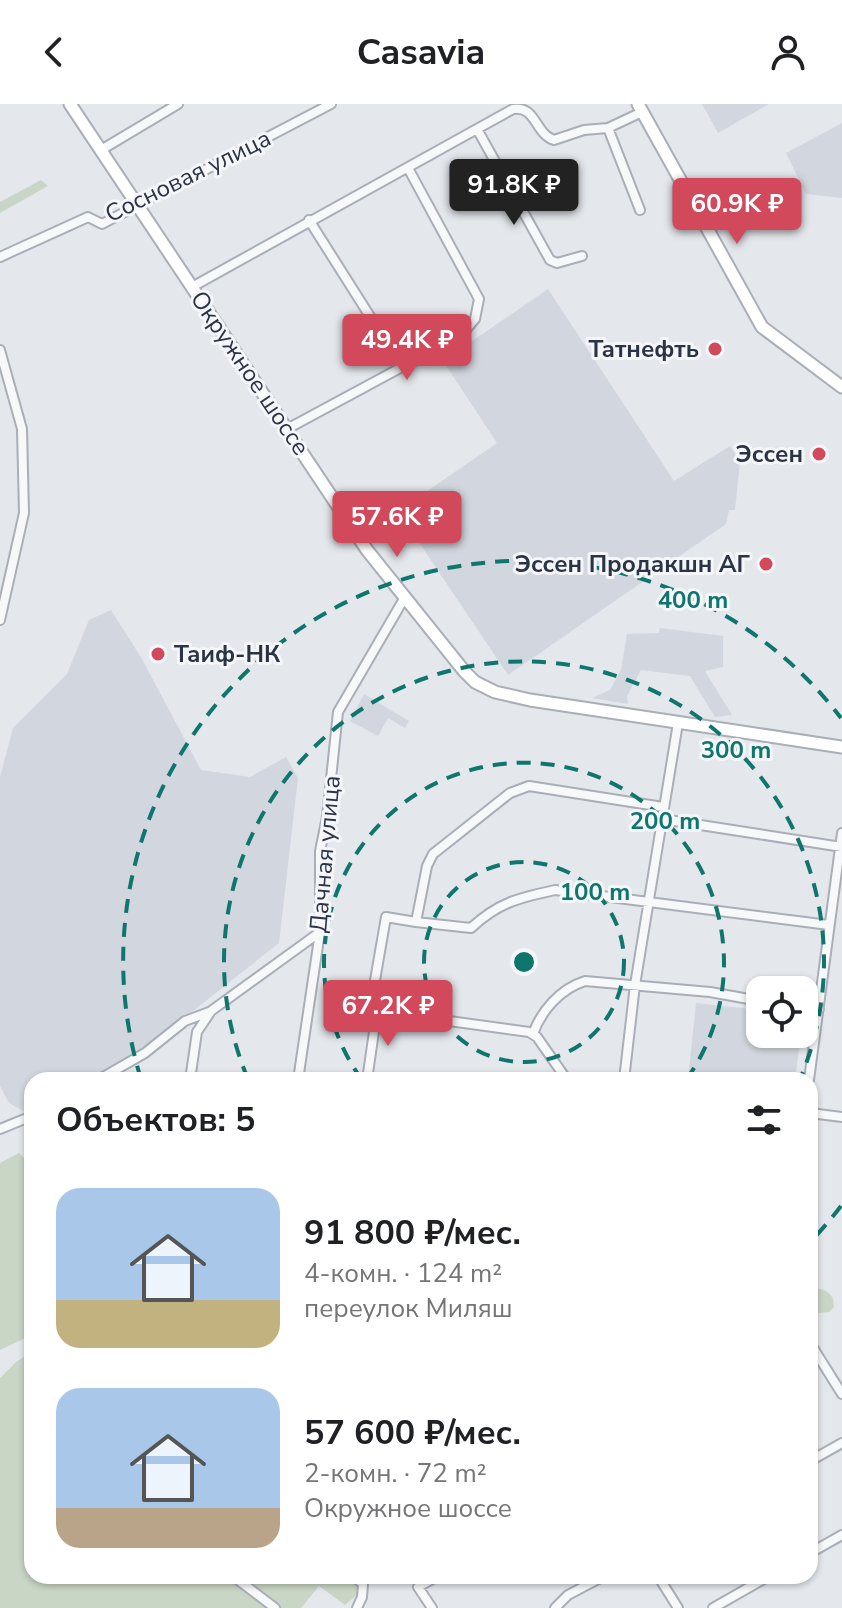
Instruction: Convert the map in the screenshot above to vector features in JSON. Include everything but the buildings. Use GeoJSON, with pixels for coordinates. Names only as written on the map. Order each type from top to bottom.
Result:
{"type":"FeatureCollection","features":[{"type":"Feature","properties":{"kind":"street","name":"Окружное шоссе"},"geometry":{"type":"LineString","coordinates":[[70,104],[367,550],[452,659],[475,682],[486,688],[542,702],[842,747]]}},
{"type":"Feature","properties":{"kind":"street"},"geometry":{"type":"LineString","coordinates":[[101,150],[178,104]]}},
{"type":"Feature","properties":{"kind":"street","name":"Сосновая улица"},"geometry":{"type":"LineString","coordinates":[[0,257],[88,217],[102,224],[331,104]]}},
{"type":"Feature","properties":{"kind":"street"},"geometry":{"type":"LineString","coordinates":[[192,287],[309,220],[518,108],[528,111],[544,135],[559,140],[584,130],[608,128],[640,108],[762,327],[842,387]]}},
{"type":"Feature","properties":{"kind":"street"},"geometry":{"type":"LineString","coordinates":[[608,128],[640,210]]}},
{"type":"Feature","properties":{"kind":"street"},"geometry":{"type":"LineString","coordinates":[[478,130],[550,260],[557,263],[582,256]]}},
{"type":"Feature","properties":{"kind":"street"},"geometry":{"type":"LineString","coordinates":[[287,429],[465,334],[475,319],[479,299],[408,168]]}},
{"type":"Feature","properties":{"kind":"street"},"geometry":{"type":"LineString","coordinates":[[309,220],[402,367]]}},
{"type":"Feature","properties":{"kind":"street"},"geometry":{"type":"LineString","coordinates":[[0,350],[22,429],[24,513],[0,620]]}},
{"type":"Feature","properties":{"kind":"street","name":"Дачная улица"},"geometry":{"type":"LineString","coordinates":[[299,1072],[320,932],[320,851],[327,817],[338,712],[405,597]]}},
{"type":"Feature","properties":{"kind":"street"},"geometry":{"type":"LineString","coordinates":[[625,1072],[635,985],[678,723]]}},
{"type":"Feature","properties":{"kind":"street"},"geometry":{"type":"LineString","coordinates":[[416,922],[427,866],[433,854],[518,789],[529,786],[663,807]]}},
{"type":"Feature","properties":{"kind":"street"},"geometry":{"type":"LineString","coordinates":[[662,819],[841,846]]}},
{"type":"Feature","properties":{"kind":"street"},"geometry":{"type":"LineString","coordinates":[[810,1072],[842,833]]}},
{"type":"Feature","properties":{"kind":"street"},"geometry":{"type":"LineString","coordinates":[[368,1072],[377,1011],[374,986],[386,917],[471,928],[489,912],[512,899],[555,890],[829,925]]}},
{"type":"Feature","properties":{"kind":"street"},"geometry":{"type":"LineString","coordinates":[[112,1072],[145,1053],[185,1021],[211,1011],[320,932]]}},
{"type":"Feature","properties":{"kind":"street"},"geometry":{"type":"LineString","coordinates":[[533,1034],[545,1009],[580,982],[710,992],[746,998]]}},
{"type":"Feature","properties":{"kind":"street"},"geometry":{"type":"LineString","coordinates":[[191,1072],[197,1032],[211,1011]]}},
{"type":"Feature","properties":{"kind":"street"},"geometry":{"type":"LineString","coordinates":[[377,1011],[533,1034],[561,1072]]}},
{"type":"Feature","properties":{"kind":"street"},"geometry":{"type":"LineString","coordinates":[[818,1114],[842,1117]]}},
{"type":"Feature","properties":{"kind":"street"},"geometry":{"type":"LineString","coordinates":[[0,1129],[24,1119]]}},
{"type":"Feature","properties":{"kind":"street"},"geometry":{"type":"LineString","coordinates":[[818,1356],[842,1394]]}},
{"type":"Feature","properties":{"kind":"street"},"geometry":{"type":"LineString","coordinates":[[818,1456],[842,1443]]}},
{"type":"Feature","properties":{"kind":"street"},"geometry":{"type":"LineString","coordinates":[[818,1548],[842,1535]]}},
{"type":"Feature","properties":{"kind":"street"},"geometry":{"type":"LineString","coordinates":[[244,1584],[275,1608]]}},
{"type":"Feature","properties":{"kind":"street"},"geometry":{"type":"LineString","coordinates":[[357,1608],[363,1584]]}},
{"type":"Feature","properties":{"kind":"street"},"geometry":{"type":"LineString","coordinates":[[423,1584],[418,1587],[432,1608]]}},
{"type":"Feature","properties":{"kind":"street"},"geometry":{"type":"LineString","coordinates":[[555,1608],[568,1595],[589,1584]]}},
{"type":"Feature","properties":{"kind":"street"},"geometry":{"type":"LineString","coordinates":[[663,1584],[678,1608]]}},
{"type":"Feature","properties":{"kind":"street"},"geometry":{"type":"LineString","coordinates":[[713,1608],[755,1584]]}},
{"type":"Feature","properties":{"kind":"shaded area"},"geometry":{"type":"Polygon","coordinates":[[[702,104],[769,104],[718,133],[702,104]]]}},
{"type":"Feature","properties":{"kind":"shaded area"},"geometry":{"type":"Polygon","coordinates":[[[842,123],[842,198],[806,194],[786,153],[842,123]]]}},
{"type":"Feature","properties":{"kind":"shaded area"},"geometry":{"type":"Polygon","coordinates":[[[548,289],[674,481],[730,446],[740,462],[735,510],[729,510],[726,524],[508,675],[398,511],[497,443],[443,361],[548,289]]]}},
{"type":"Feature","properties":{"kind":"shaded area"},"geometry":{"type":"Polygon","coordinates":[[[111,610],[142,659],[201,770],[250,777],[286,757],[298,778],[279,943],[141,1052],[105,1072],[24,1072],[24,1112],[9,1103],[0,1086],[0,777],[13,728],[67,674],[89,620],[111,610]]]}},
{"type":"Feature","properties":{"kind":"shaded area"},"geometry":{"type":"Polygon","coordinates":[[[660,628],[723,636],[723,667],[705,671],[732,715],[715,717],[690,676],[641,670],[627,696],[628,704],[592,698],[610,690],[621,670],[627,634],[659,633],[660,628]]]}},
{"type":"Feature","properties":{"kind":"shaded area"},"geometry":{"type":"Polygon","coordinates":[[[364,694],[409,721],[405,728],[388,718],[378,736],[350,721],[364,694]]]}},
{"type":"Feature","properties":{"kind":"shaded area"},"geometry":{"type":"Polygon","coordinates":[[[696,1003],[746,1008],[746,1048],[799,1048],[796,1072],[689,1072],[696,1003]]]}},
{"type":"Feature","properties":{"kind":"green space"},"geometry":{"type":"Polygon","coordinates":[[[41,180],[48,186],[0,213],[0,202],[41,180]]]}},
{"type":"Feature","properties":{"kind":"green space"},"geometry":{"type":"Polygon","coordinates":[[[19,1153],[24,1158],[24,1339],[0,1350],[0,1163],[19,1153]]]}},
{"type":"Feature","properties":{"kind":"green space"},"geometry":{"type":"Polygon","coordinates":[[[818,1289],[830,1294],[834,1302],[829,1312],[818,1313],[818,1289]]]}},
{"type":"Feature","properties":{"kind":"green space"},"geometry":{"type":"Polygon","coordinates":[[[24,1357],[24,1584],[370,1584],[345,1605],[319,1586],[301,1608],[0,1608],[0,1378],[24,1357]]]}},
{"type":"Feature","properties":{"kind":"place","name":"Татнефть"},"geometry":{"type":"Point","coordinates":[715,349]}},
{"type":"Feature","properties":{"kind":"place","name":"Эссен"},"geometry":{"type":"Point","coordinates":[819,454]}},
{"type":"Feature","properties":{"kind":"place","name":"Эссен Продакшн АГ"},"geometry":{"type":"Point","coordinates":[766,564]}},
{"type":"Feature","properties":{"kind":"place","name":"Таиф-НК"},"geometry":{"type":"Point","coordinates":[158,654]}}]}
